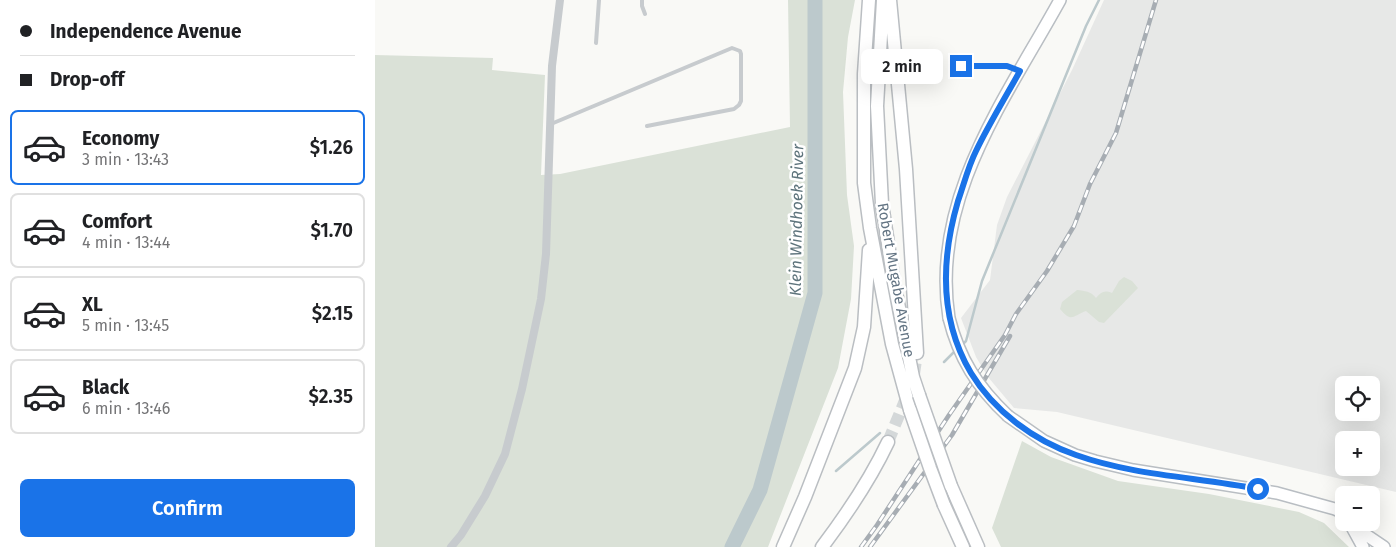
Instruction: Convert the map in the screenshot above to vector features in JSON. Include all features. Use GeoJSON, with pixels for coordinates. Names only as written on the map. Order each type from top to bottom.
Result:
{"type":"FeatureCollection","features":[{"type":"Feature","properties":{"kind":"main road","name":"Robert Mugabe Avenue"},"geometry":{"type":"LineString","coordinates":[[869,0],[864,59],[863,131],[865,183],[870,228],[892,344],[910,410],[929,468],[963,547]]}},
{"type":"Feature","properties":{"kind":"main road","name":"Robert Mugabe Avenue"},"geometry":{"type":"LineString","coordinates":[[883,0],[877,106],[882,204],[886,238],[905,338],[919,395],[951,486],[978,547]]}},
{"type":"Feature","properties":{"kind":"main road"},"geometry":{"type":"LineString","coordinates":[[890,0],[906,170],[917,353]]}},
{"type":"Feature","properties":{"kind":"main road"},"geometry":{"type":"LineString","coordinates":[[1060,0],[976,152],[963,184],[954,214],[945,263],[945,288],[949,318],[959,350],[978,385],[1008,416],[1044,441],[1075,455],[1133,470],[1264,490],[1294,497],[1325,508],[1335,509]]}},
{"type":"Feature","properties":{"kind":"main road"},"geometry":{"type":"LineString","coordinates":[[783,547],[805,497],[855,368],[864,327],[870,228]]}},
{"type":"Feature","properties":{"kind":"main road"},"geometry":{"type":"LineString","coordinates":[[822,547],[862,491],[888,442]]}},
{"type":"Feature","properties":{"kind":"main road"},"geometry":{"type":"LineString","coordinates":[[1325,508],[1335,516]]}},
{"type":"Feature","properties":{"kind":"main road"},"geometry":{"type":"LineString","coordinates":[[1354,531],[1363,547]]}},
{"type":"Feature","properties":{"kind":"main road"},"geometry":{"type":"LineString","coordinates":[[1361,531],[1384,547]]}},
{"type":"Feature","properties":{"kind":"main road"},"geometry":{"type":"LineString","coordinates":[[1365,531],[1395,547]]}},
{"type":"Feature","properties":{"kind":"street"},"geometry":{"type":"LineString","coordinates":[[451,547],[461,536],[485,496],[505,454],[522,389],[541,299],[547,254],[552,66],[560,0]]}},
{"type":"Feature","properties":{"kind":"lane"},"geometry":{"type":"LineString","coordinates":[[596,43],[599,0]]}},
{"type":"Feature","properties":{"kind":"lane"},"geometry":{"type":"LineString","coordinates":[[642,0],[645,14]]}},
{"type":"Feature","properties":{"kind":"lane"},"geometry":{"type":"LineString","coordinates":[[549,124],[732,48],[740,51],[741,101],[735,109],[647,126]]}},
{"type":"Feature","properties":{"kind":"lane"},"geometry":{"type":"LineString","coordinates":[[961,66],[1007,66],[1020,71]]}},
{"type":"Feature","properties":{"kind":"shaded area"},"geometry":{"type":"Polygon","coordinates":[[[788,0],[855,0],[848,37],[843,92],[847,195],[854,246],[851,299],[838,368],[768,547],[375,547],[375,55],[493,58],[492,70],[545,75],[541,175],[560,174],[790,127],[788,0]]]}},
{"type":"Feature","properties":{"kind":"shaded area"},"geometry":{"type":"Polygon","coordinates":[[[1104,0],[1396,0],[1396,492],[1380,488],[1380,486],[1371,486],[1057,412],[1014,408],[988,377],[976,357],[961,318],[990,280],[997,225],[1007,197],[1072,70],[1104,0]]]}},
{"type":"Feature","properties":{"kind":"shaded area"},"geometry":{"type":"Polygon","coordinates":[[[1124,277],[1132,281],[1138,288],[1104,323],[1099,322],[1086,311],[1070,317],[1060,309],[1062,302],[1077,290],[1090,293],[1096,298],[1103,292],[1112,293],[1119,281],[1124,277]]]}},
{"type":"Feature","properties":{"kind":"shaded area"},"geometry":{"type":"Polygon","coordinates":[[[1022,441],[1051,457],[1118,481],[1209,494],[1299,512],[1324,523],[1349,547],[1001,547],[992,528],[1022,441]]]}},
{"type":"Feature","properties":{"kind":"waterway","name":"Klein Windhoek River"},"geometry":{"type":"LineString","coordinates":[[732,547],[760,490],[815,293],[815,0]]}},
{"type":"Feature","properties":{"kind":"waterway"},"geometry":{"type":"LineString","coordinates":[[961,346],[966,341],[982,281],[1086,26],[1099,0]]}},
{"type":"Feature","properties":{"kind":"waterway"},"geometry":{"type":"LineString","coordinates":[[944,362],[955,351]]}},
{"type":"Feature","properties":{"kind":"waterway"},"geometry":{"type":"LineString","coordinates":[[836,471],[880,433]]}},
{"type":"Feature","properties":{"kind":"tunnel"},"geometry":{"type":"LineString","coordinates":[[888,442],[913,381],[917,353]]}},
{"type":"Feature","properties":{"kind":"railway"},"geometry":{"type":"LineString","coordinates":[[861,547],[1005,335],[1016,314],[1047,271],[1074,226],[1090,184],[1116,133],[1156,0]]}},
{"type":"Feature","properties":{"kind":"railway"},"geometry":{"type":"LineString","coordinates":[[870,547],[952,435],[1010,336]]}},
{"type":"Feature","properties":{"kind":"route"},"geometry":{"type":"LineString","coordinates":[[961,66],[1007,66],[1020,71],[991,121],[963,184],[954,214],[945,263],[946,300],[953,333],[959,350],[978,385],[996,405],[1024,428],[1044,441],[1075,455],[1133,470],[1258,489]]}}]}
